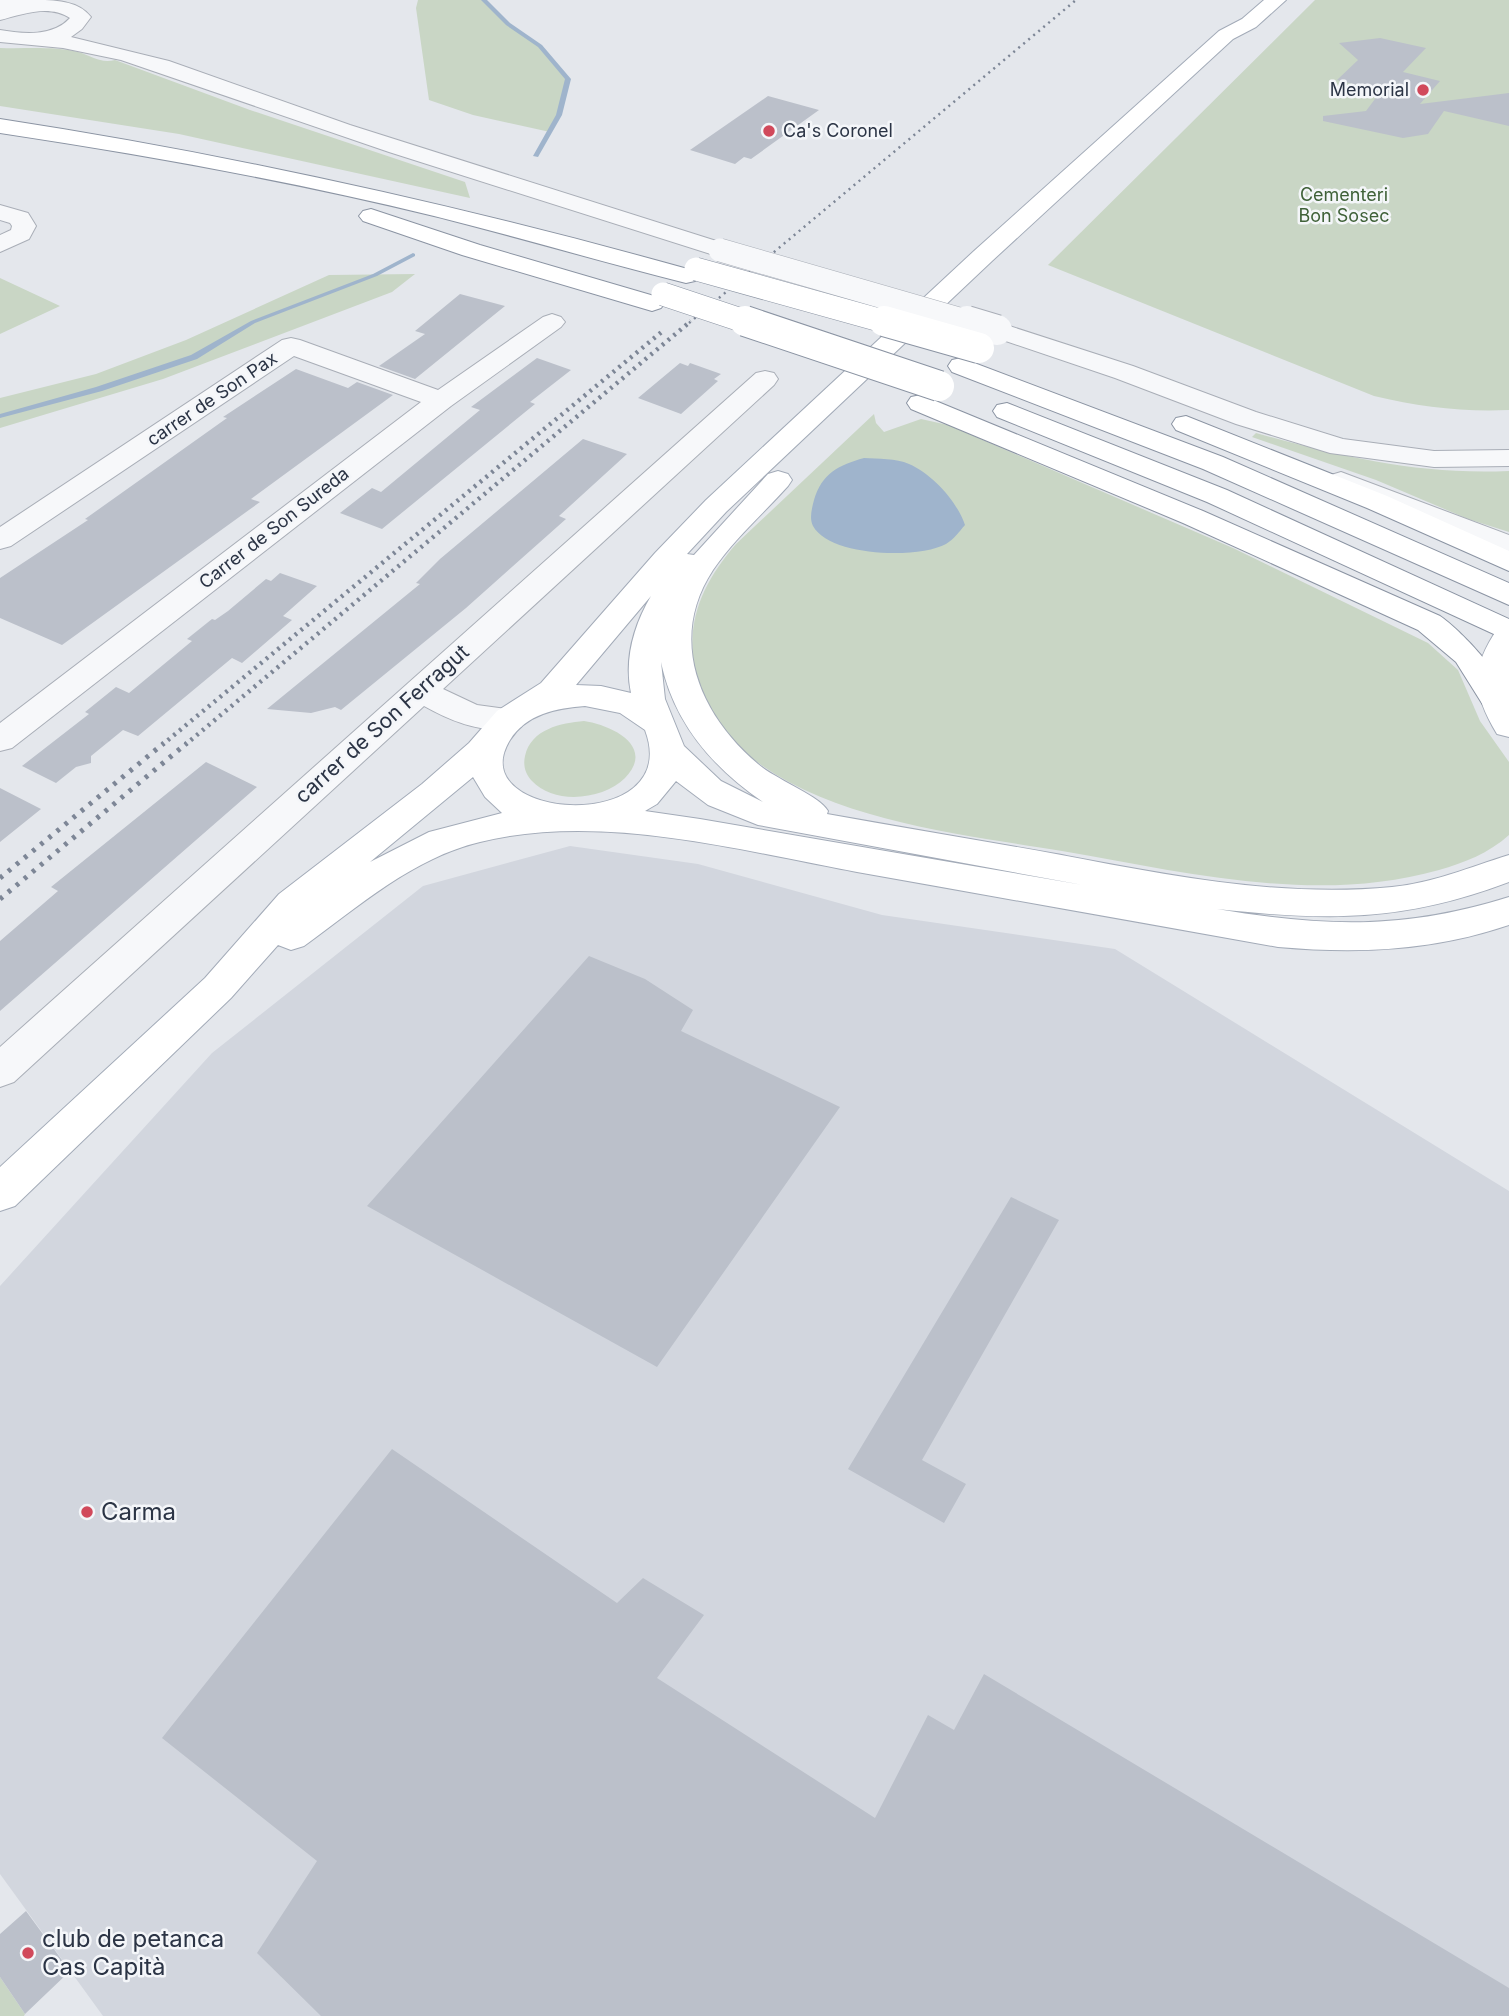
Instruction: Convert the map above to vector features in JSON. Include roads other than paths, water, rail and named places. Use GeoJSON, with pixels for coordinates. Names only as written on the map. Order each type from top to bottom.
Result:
{"type":"FeatureCollection","features":[{"type":"Feature","properties":{"kind":"main road"},"geometry":{"type":"LineString","coordinates":[[0,1193],[218,988],[292,904],[434,792],[481,751],[511,720],[553,691],[666,559],[743,482],[983,256],[1226,35],[1250,23],[1276,0]]}},
{"type":"Feature","properties":{"kind":"main road"},"geometry":{"type":"LineString","coordinates":[[875,835],[789,801],[738,768],[698,721],[684,690],[675,649],[678,616],[691,583],[711,553],[793,463],[968,295],[1245,39],[1250,23]]}},
{"type":"Feature","properties":{"kind":"main road"},"geometry":{"type":"LineString","coordinates":[[0,126],[186,156],[358,201],[471,250],[658,298],[930,395],[1057,430],[1217,496],[1470,612],[1509,633],[1493,662],[1495,697]]}},
{"type":"Feature","properties":{"kind":"main road"},"geometry":{"type":"LineString","coordinates":[[0,144],[508,226],[979,348],[1107,392],[1290,465],[1505,582]]}},
{"type":"Feature","properties":{"kind":"main road"},"geometry":{"type":"LineString","coordinates":[[979,348],[1213,463],[1505,582]]}},
{"type":"Feature","properties":{"kind":"main road"},"geometry":{"type":"LineString","coordinates":[[930,395],[1181,512],[1429,623],[1452,639],[1471,658],[1509,726]]}},
{"type":"Feature","properties":{"kind":"main road"},"geometry":{"type":"LineString","coordinates":[[793,463],[745,502],[698,550],[659,607],[647,640],[646,677],[650,703],[664,738],[666,768],[658,783],[643,798],[622,809],[572,819],[546,816],[523,809],[505,798],[492,783],[487,766],[488,751],[511,720],[575,695],[600,695],[624,701],[644,711],[664,738],[693,778],[710,792],[741,808],[875,835],[1196,891],[1317,903],[1376,902],[1428,895],[1474,882],[1509,868]]}},
{"type":"Feature","properties":{"kind":"main road"},"geometry":{"type":"LineString","coordinates":[[218,988],[354,889],[414,853],[463,834],[518,820],[628,820],[1147,912],[1288,934],[1365,939],[1403,936],[1460,927],[1509,911]]}},
{"type":"Feature","properties":{"kind":"street"},"geometry":{"type":"LineString","coordinates":[[0,4],[52,4],[71,7],[80,14],[82,29],[87,35],[138,59]]}},
{"type":"Feature","properties":{"kind":"street"},"geometry":{"type":"LineString","coordinates":[[0,14],[29,5]]}},
{"type":"Feature","properties":{"kind":"street"},"geometry":{"type":"LineString","coordinates":[[25,39],[60,33],[80,20]]}},
{"type":"Feature","properties":{"kind":"street"},"geometry":{"type":"LineString","coordinates":[[0,38],[75,41],[138,59],[479,176],[720,250],[979,348],[1269,425],[1340,447],[1380,454],[1445,459],[1509,458]]}},
{"type":"Feature","properties":{"kind":"street"},"geometry":{"type":"LineString","coordinates":[[0,212],[15,215],[23,222],[23,232],[7,242]]}},
{"type":"Feature","properties":{"kind":"street","name":"Carrer de Son Sureda"},"geometry":{"type":"LineString","coordinates":[[0,740],[441,400],[552,322]]}},
{"type":"Feature","properties":{"kind":"street","name":"carrer de Son Pax"},"geometry":{"type":"LineString","coordinates":[[0,540],[291,346],[441,400]]}},
{"type":"Feature","properties":{"kind":"street","name":"carrer de Son Ferragut"},"geometry":{"type":"LineString","coordinates":[[0,1071],[765,379]]}},
{"type":"Feature","properties":{"kind":"street"},"geometry":{"type":"LineString","coordinates":[[1269,425],[1342,439],[1391,444],[1444,447],[1509,445]]}},
{"type":"Feature","properties":{"kind":"street"},"geometry":{"type":"LineString","coordinates":[[1290,465],[1373,491],[1478,535],[1509,544]]}},
{"type":"Feature","properties":{"kind":"street"},"geometry":{"type":"LineString","coordinates":[[420,690],[463,713],[482,719],[511,720]]}},
{"type":"Feature","properties":{"kind":"water"},"geometry":{"type":"Polygon","coordinates":[[[864,458],[898,461],[926,474],[950,498],[965,525],[946,544],[916,552],[855,549],[822,536],[811,520],[817,491],[833,472],[864,458]]]}},
{"type":"Feature","properties":{"kind":"waterway"},"geometry":{"type":"LineString","coordinates":[[484,0],[508,24],[540,46],[568,79],[559,115],[536,156]]}},
{"type":"Feature","properties":{"kind":"waterway"},"geometry":{"type":"LineString","coordinates":[[0,416],[99,389],[194,357],[253,322],[375,275],[413,255]]}},
{"type":"Feature","properties":{"kind":"railway"},"geometry":{"type":"LineString","coordinates":[[689,323],[1076,0]]}},
{"type":"Feature","properties":{"kind":"railway"},"geometry":{"type":"LineString","coordinates":[[185,745],[691,321]]}},
{"type":"Feature","properties":{"kind":"railway"},"geometry":{"type":"LineString","coordinates":[[162,745],[664,330]]}},
{"type":"Feature","properties":{"kind":"railway"},"geometry":{"type":"LineString","coordinates":[[0,878],[164,743]]}},
{"type":"Feature","properties":{"kind":"railway"},"geometry":{"type":"LineString","coordinates":[[0,899],[187,743]]}},
{"type":"Feature","properties":{"kind":"place","name":"Memorial"},"geometry":{"type":"Point","coordinates":[1423,90]}},
{"type":"Feature","properties":{"kind":"place","name":"Ca's Coronel"},"geometry":{"type":"Point","coordinates":[769,131]}},
{"type":"Feature","properties":{"kind":"place","name":"Carma"},"geometry":{"type":"Point","coordinates":[87,1512]}},
{"type":"Feature","properties":{"kind":"place","name":"club de petanca Cas Capità"},"geometry":{"type":"Point","coordinates":[28,1953]}},
{"type":"Feature","properties":{"kind":"park label","name":"Cementeri Bon Sosec"},"geometry":{"type":"Point","coordinates":[1344,206]}}]}
